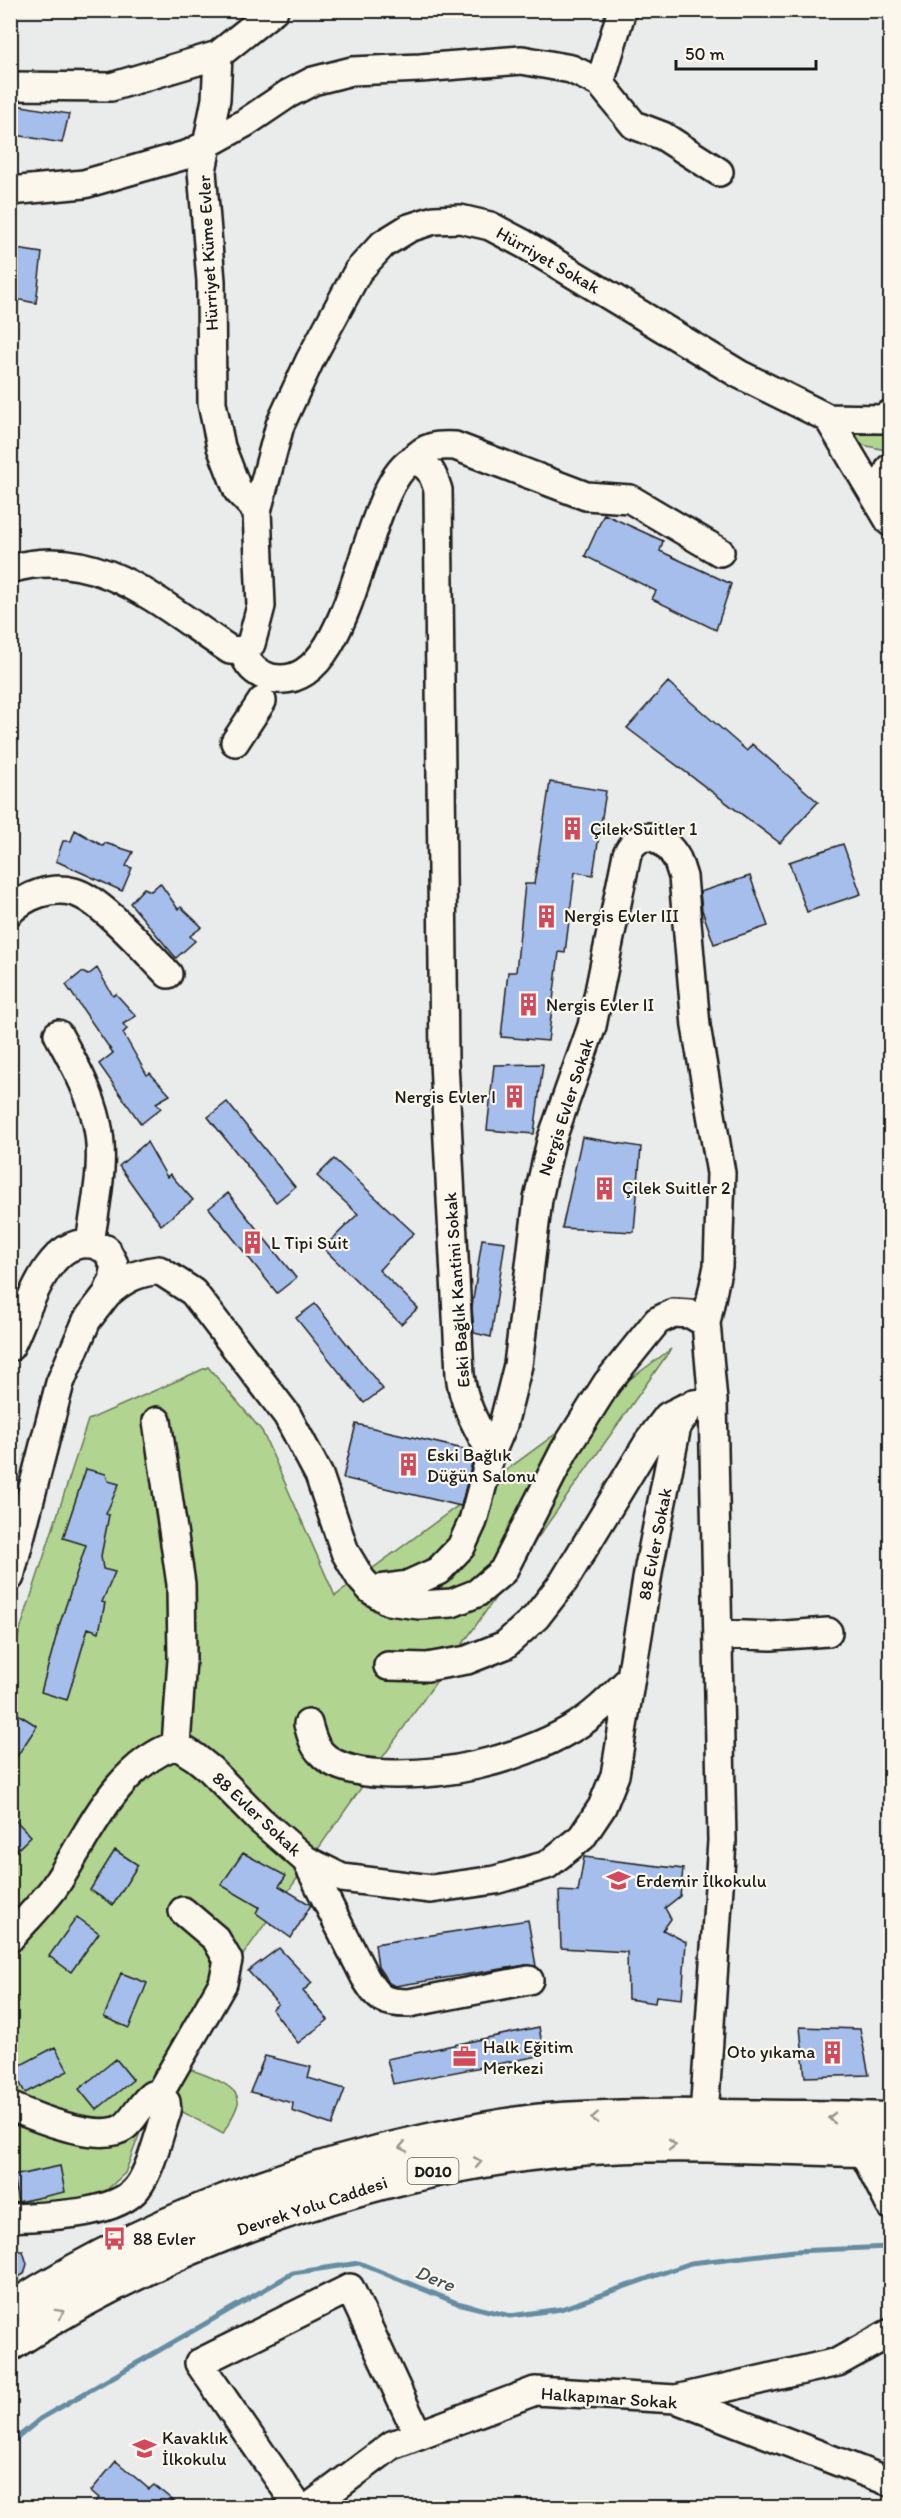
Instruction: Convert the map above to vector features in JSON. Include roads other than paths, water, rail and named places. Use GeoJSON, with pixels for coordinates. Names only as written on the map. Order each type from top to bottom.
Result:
{"type":"FeatureCollection","features":[{"type":"Feature","properties":{"kind":"highway","name":"Devrek Yolu Caddesi"},"geometry":{"type":"LineString","coordinates":[[10,2310],[96,2260],[220,2202],[388,2150],[478,2130],[539,2121],[615,2117],[704,2116],[891,2120]]}},
{"type":"Feature","properties":{"kind":"highway","name":"Devrek Yolu Caddesi"},"geometry":{"type":"LineString","coordinates":[[10,2344],[108,2286],[172,2256],[241,2227],[401,2177],[485,2161],[556,2151],[618,2146],[876,2150]]}},
{"type":"Feature","properties":{"kind":"street"},"geometry":{"type":"LineString","coordinates":[[10,86],[111,87],[218,55],[274,10]]}},
{"type":"Feature","properties":{"kind":"street"},"geometry":{"type":"LineString","coordinates":[[600,82],[622,10]]}},
{"type":"Feature","properties":{"kind":"street","name":"Hürriyet Küme Evler"},"geometry":{"type":"LineString","coordinates":[[218,55],[216,99],[202,171],[211,281],[212,403],[221,447],[238,491],[258,511]]}},
{"type":"Feature","properties":{"kind":"street"},"geometry":{"type":"LineString","coordinates":[[10,191],[84,184],[189,154],[209,144],[288,93],[313,81],[352,71],[522,60],[572,69],[600,82],[634,125],[663,136],[719,172]]}},
{"type":"Feature","properties":{"kind":"street","name":"Hürriyet Sokak"},"geometry":{"type":"LineString","coordinates":[[236,650],[251,644],[261,606],[258,511],[280,425],[309,360],[358,271],[383,244],[408,228],[434,220],[460,219],[499,231],[739,374],[828,418],[882,419],[891,414]]}},
{"type":"Feature","properties":{"kind":"street"},"geometry":{"type":"LineString","coordinates":[[828,418],[886,514]]}},
{"type":"Feature","properties":{"kind":"street"},"geometry":{"type":"LineString","coordinates":[[10,569],[51,562],[83,565],[149,593],[236,650],[261,675],[287,678],[302,673],[319,659],[337,629],[386,497],[404,465],[413,460],[421,450],[436,445],[455,446],[586,496],[630,499],[720,552]]}},
{"type":"Feature","properties":{"kind":"street","name":"Eski Bağlık Kantini Sokak"},"geometry":{"type":"LineString","coordinates":[[413,460],[423,463],[432,471],[438,490],[444,1031],[461,1383],[469,1412],[491,1453]]}},
{"type":"Feature","properties":{"kind":"street"},"geometry":{"type":"LineString","coordinates":[[886,514],[887,475],[891,468]]}},
{"type":"Feature","properties":{"kind":"street"},"geometry":{"type":"LineString","coordinates":[[235,742],[262,701]]}},
{"type":"Feature","properties":{"kind":"street","name":"Nergis Evler Sokak"},"geometry":{"type":"LineString","coordinates":[[491,1453],[503,1425],[518,1365],[538,1199],[551,1141],[592,1026],[627,854],[632,843],[640,837],[652,837],[666,845],[676,859],[683,877],[696,1026],[721,1173],[718,1266],[706,1323]]}},
{"type":"Feature","properties":{"kind":"street"},"geometry":{"type":"LineString","coordinates":[[10,910],[23,899],[51,890],[75,892],[101,908],[168,974]]}},
{"type":"Feature","properties":{"kind":"street"},"geometry":{"type":"LineString","coordinates":[[58,1034],[84,1084],[97,1124],[100,1169],[98,1246],[114,1264],[114,1278],[107,1294]]}},
{"type":"Feature","properties":{"kind":"street"},"geometry":{"type":"LineString","coordinates":[[10,1347],[44,1271],[62,1251],[77,1244],[98,1246],[159,1270],[193,1292],[286,1415],[319,1475],[345,1552],[361,1579],[371,1590],[388,1601],[419,1605],[452,1603],[477,1593],[503,1571],[564,1451],[607,1383],[657,1321],[673,1313],[690,1314],[706,1323],[703,1402],[719,1634],[722,1842],[704,2116]]}},
{"type":"Feature","properties":{"kind":"street"},"geometry":{"type":"LineString","coordinates":[[10,1577],[60,1383],[87,1320],[107,1294],[124,1279],[140,1273],[159,1270]]}},
{"type":"Feature","properties":{"kind":"street"},"geometry":{"type":"LineString","coordinates":[[388,1666],[428,1667],[467,1660],[505,1645],[536,1617],[564,1581],[649,1441],[668,1416],[703,1402]]}},
{"type":"Feature","properties":{"kind":"street","name":"88 Evler Sokak"},"geometry":{"type":"LineString","coordinates":[[176,1745],[195,1756],[210,1769],[260,1820],[306,1860],[342,1878],[430,1889],[495,1880],[548,1865],[582,1837],[602,1807],[615,1775],[677,1426],[703,1402]]}},
{"type":"Feature","properties":{"kind":"street"},"geometry":{"type":"LineString","coordinates":[[10,1938],[52,1890],[106,1804],[131,1772],[157,1752],[176,1745],[182,1660],[181,1584],[158,1421]]}},
{"type":"Feature","properties":{"kind":"street"},"geometry":{"type":"LineString","coordinates":[[371,1590],[407,1585],[438,1571],[461,1547],[473,1521],[491,1453]]}},
{"type":"Feature","properties":{"kind":"street"},"geometry":{"type":"LineString","coordinates":[[719,1634],[771,1636],[828,1632]]}},
{"type":"Feature","properties":{"kind":"street"},"geometry":{"type":"LineString","coordinates":[[309,1724],[314,1744],[322,1755],[342,1767],[369,1773],[425,1772],[476,1766],[525,1750],[570,1729],[602,1707],[631,1678]]}},
{"type":"Feature","properties":{"kind":"street"},"geometry":{"type":"LineString","coordinates":[[306,1860],[376,1996],[390,2003],[409,2003],[529,1980]]}},
{"type":"Feature","properties":{"kind":"street"},"geometry":{"type":"LineString","coordinates":[[159,2096],[223,1983],[228,1960],[216,1940],[183,1911]]}},
{"type":"Feature","properties":{"kind":"street"},"geometry":{"type":"LineString","coordinates":[[10,2106],[29,2115],[96,2133],[123,2128],[144,2101],[152,2095],[159,2096],[166,2102],[167,2111],[145,2174],[139,2187],[129,2198],[115,2204],[67,2214],[10,2218]]}},
{"type":"Feature","properties":{"kind":"street"},"geometry":{"type":"LineString","coordinates":[[876,2150],[891,2205]]}},
{"type":"Feature","properties":{"kind":"street"},"geometry":{"type":"LineString","coordinates":[[299,2508],[199,2363],[350,2288],[418,2435]]}},
{"type":"Feature","properties":{"kind":"street"},"geometry":{"type":"LineString","coordinates":[[676,2400],[838,2362],[891,2333]]}},
{"type":"Feature","properties":{"kind":"street","name":"Halkapınar Sokak"},"geometry":{"type":"LineString","coordinates":[[308,2508],[392,2445],[535,2391],[676,2400],[891,2482]]}},
{"type":"Feature","properties":{"kind":"waterway","name":"Dere"},"geometry":{"type":"LineString","coordinates":[[10,2444],[40,2419],[293,2273],[359,2263],[457,2303],[510,2316],[561,2309],[691,2263],[794,2251],[890,2247]]}},
{"type":"Feature","properties":{"kind":"place","name":"Çilek Suitler 1"},"geometry":{"type":"Point","coordinates":[572,829]}},
{"type":"Feature","properties":{"kind":"place","name":"Nergis Evler III"},"geometry":{"type":"Point","coordinates":[546,916]}},
{"type":"Feature","properties":{"kind":"place","name":"Nergis Evler II"},"geometry":{"type":"Point","coordinates":[528,1005]}},
{"type":"Feature","properties":{"kind":"place","name":"Nergis Evler I"},"geometry":{"type":"Point","coordinates":[514,1097]}},
{"type":"Feature","properties":{"kind":"place","name":"Çilek Suitler 2"},"geometry":{"type":"Point","coordinates":[604,1188]}},
{"type":"Feature","properties":{"kind":"place","name":"L Tipi Suit"},"geometry":{"type":"Point","coordinates":[253,1243]}},
{"type":"Feature","properties":{"kind":"place","name":"Eski Bağlık Düğün Salonu"},"geometry":{"type":"Point","coordinates":[409,1465]}},
{"type":"Feature","properties":{"kind":"place","name":"Erdemir İlkokulu"},"geometry":{"type":"Point","coordinates":[618,1881]}},
{"type":"Feature","properties":{"kind":"place","name":"Oto yıkama"},"geometry":{"type":"Point","coordinates":[833,2052]}},
{"type":"Feature","properties":{"kind":"place","name":"Halk Eğitim Merkezi"},"geometry":{"type":"Point","coordinates":[465,2057]}},
{"type":"Feature","properties":{"kind":"place","name":"88 Evler"},"geometry":{"type":"Point","coordinates":[115,2239]}},
{"type":"Feature","properties":{"kind":"place","name":"Kavaklık İlkokulu"},"geometry":{"type":"Point","coordinates":[144,2448]}}]}
